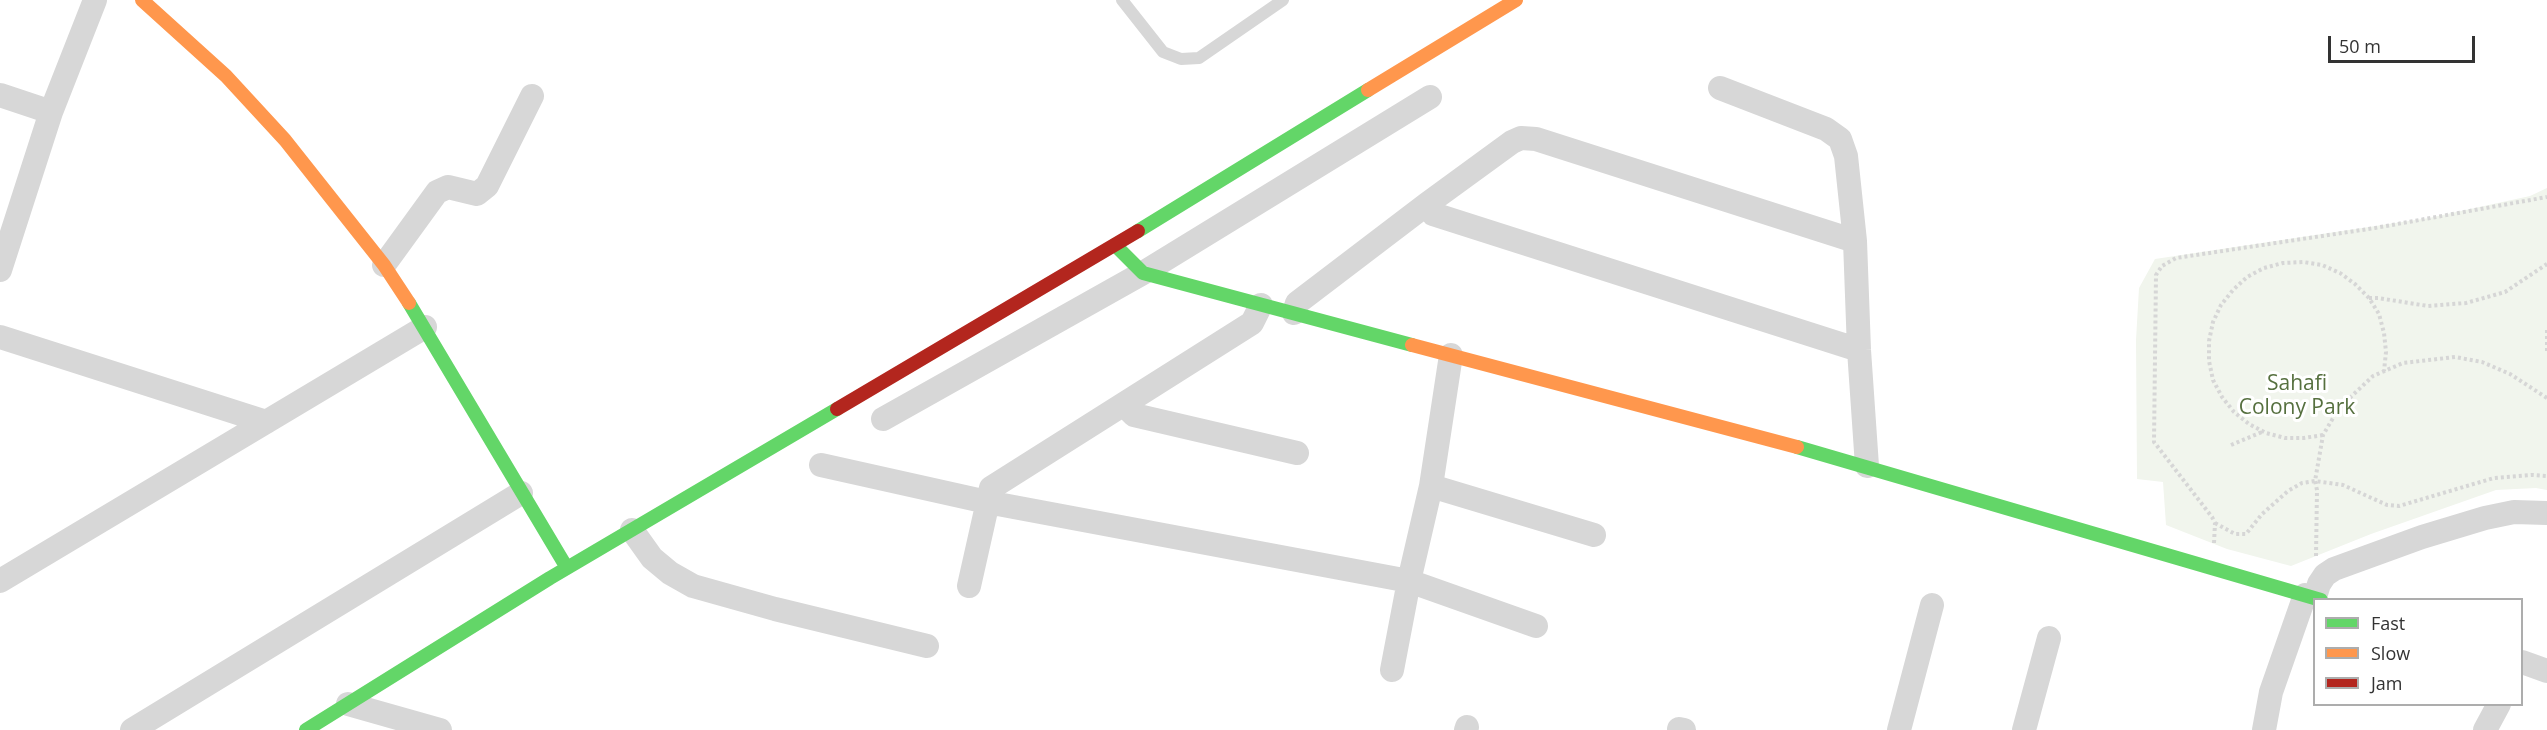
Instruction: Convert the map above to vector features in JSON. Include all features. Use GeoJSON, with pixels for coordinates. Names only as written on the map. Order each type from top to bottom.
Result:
{"type":"FeatureCollection","features":[{"type":"Feature","properties":{"kind":"street"},"geometry":{"type":"LineString","coordinates":[[0,270],[51,112],[95,0]]}},
{"type":"Feature","properties":{"kind":"street"},"geometry":{"type":"LineString","coordinates":[[142,0],[226,76],[285,140],[384,265],[425,327],[567,568]]}},
{"type":"Feature","properties":{"kind":"street"},"geometry":{"type":"LineString","coordinates":[[306,730],[567,568],[1115,245],[1516,0]]}},
{"type":"Feature","properties":{"kind":"street"},"geometry":{"type":"LineString","coordinates":[[1720,88],[1826,129],[1840,139],[1846,156],[1855,241],[1859,350],[1867,466]]}},
{"type":"Feature","properties":{"kind":"street"},"geometry":{"type":"LineString","coordinates":[[0,95],[51,112]]}},
{"type":"Feature","properties":{"kind":"street"},"geometry":{"type":"LineString","coordinates":[[384,265],[437,192],[448,188],[477,194],[487,186],[532,96]]}},
{"type":"Feature","properties":{"kind":"street"},"geometry":{"type":"LineString","coordinates":[[883,419],[1143,273],[1430,97]]}},
{"type":"Feature","properties":{"kind":"street"},"geometry":{"type":"LineString","coordinates":[[1294,313],[1297,303],[1427,204],[1512,142],[1529,137],[1855,241]]}},
{"type":"Feature","properties":{"kind":"street"},"geometry":{"type":"LineString","coordinates":[[1427,204],[1433,214],[1859,350]]}},
{"type":"Feature","properties":{"kind":"street"},"geometry":{"type":"LineString","coordinates":[[1115,245],[1143,273],[1867,466],[2313,597]]}},
{"type":"Feature","properties":{"kind":"street"},"geometry":{"type":"LineString","coordinates":[[969,586],[992,488],[1252,323],[1261,305]]}},
{"type":"Feature","properties":{"kind":"street"},"geometry":{"type":"LineString","coordinates":[[0,581],[425,327]]}},
{"type":"Feature","properties":{"kind":"street"},"geometry":{"type":"LineString","coordinates":[[0,337],[266,422]]}},
{"type":"Feature","properties":{"kind":"street"},"geometry":{"type":"LineString","coordinates":[[1392,670],[1431,486],[1451,355]]}},
{"type":"Feature","properties":{"kind":"street"},"geometry":{"type":"LineString","coordinates":[[1124,405],[1134,415],[1297,453]]}},
{"type":"Feature","properties":{"kind":"street"},"geometry":{"type":"LineString","coordinates":[[821,465],[987,502],[1410,581],[1536,626]]}},
{"type":"Feature","properties":{"kind":"street"},"geometry":{"type":"LineString","coordinates":[[1431,486],[1594,535]]}},
{"type":"Feature","properties":{"kind":"street"},"geometry":{"type":"LineString","coordinates":[[132,730],[521,493]]}},
{"type":"Feature","properties":{"kind":"street"},"geometry":{"type":"LineString","coordinates":[[2264,730],[2271,692],[2325,575],[2378,553],[2485,518],[2514,512],[2547,513]]}},
{"type":"Feature","properties":{"kind":"street"},"geometry":{"type":"LineString","coordinates":[[632,530],[652,558],[670,573],[693,586],[775,609],[927,646]]}},
{"type":"Feature","properties":{"kind":"street"},"geometry":{"type":"LineString","coordinates":[[1899,730],[1932,605]]}},
{"type":"Feature","properties":{"kind":"street"},"geometry":{"type":"LineString","coordinates":[[2024,730],[2049,638]]}},
{"type":"Feature","properties":{"kind":"street"},"geometry":{"type":"LineString","coordinates":[[2523,662],[2547,671]]}},
{"type":"Feature","properties":{"kind":"street"},"geometry":{"type":"LineString","coordinates":[[348,704],[440,730]]}},
{"type":"Feature","properties":{"kind":"street"},"geometry":{"type":"LineString","coordinates":[[2485,730],[2498,706]]}},
{"type":"Feature","properties":{"kind":"lane"},"geometry":{"type":"LineString","coordinates":[[1122,0],[1163,52],[1181,59],[1199,58],[1283,0]]}},
{"type":"Feature","properties":{"kind":"path"},"geometry":{"type":"LineString","coordinates":[[2547,197],[2375,228],[2176,258],[2162,266],[2156,275],[2154,442],[2215,523],[2235,534],[2246,534],[2262,514],[2288,491],[2302,483],[2315,481],[2343,484],[2387,505],[2399,506],[2494,478],[2547,476]]}},
{"type":"Feature","properties":{"kind":"path"},"geometry":{"type":"LineString","coordinates":[[2323,435],[2285,438],[2263,432],[2234,412],[2222,397],[2209,361],[2209,341],[2213,322],[2221,305],[2233,290],[2247,277],[2264,268],[2283,263],[2303,262],[2340,273],[2369,298],[2379,314],[2386,352],[2384,371]]}},
{"type":"Feature","properties":{"kind":"path"},"geometry":{"type":"LineString","coordinates":[[2369,298],[2378,297],[2428,306],[2466,303],[2505,292],[2547,264]]}},
{"type":"Feature","properties":{"kind":"path"},"geometry":{"type":"LineString","coordinates":[[2547,330],[2545,344],[2547,353]]}},
{"type":"Feature","properties":{"kind":"path"},"geometry":{"type":"LineString","coordinates":[[2325,575],[2316,556],[2315,481],[2323,435],[2338,408],[2373,375],[2422,359],[2454,357],[2482,363],[2510,374],[2547,398]]}},
{"type":"Feature","properties":{"kind":"path"},"geometry":{"type":"LineString","coordinates":[[2231,445],[2263,432]]}},
{"type":"Feature","properties":{"kind":"path"},"geometry":{"type":"LineString","coordinates":[[2212,567],[2215,523]]}},
{"type":"Feature","properties":{"kind":"green space","name":"Sahafi Colony Park"},"geometry":{"type":"Polygon","coordinates":[[[2547,188],[2547,490],[2536,488],[2496,490],[2371,534],[2291,566],[2227,549],[2166,525],[2163,482],[2137,479],[2136,340],[2139,288],[2155,259],[2429,218],[2530,196],[2547,188]]]}},
{"type":"Feature","properties":{"kind":"traffic: fast"},"geometry":{"type":"LineString","coordinates":[[1138,231],[1368,90]]}},
{"type":"Feature","properties":{"kind":"traffic: fast"},"geometry":{"type":"LineString","coordinates":[[1115,245],[1143,273],[1412,345]]}},
{"type":"Feature","properties":{"kind":"traffic: fast"},"geometry":{"type":"LineString","coordinates":[[409,303],[567,568]]}},
{"type":"Feature","properties":{"kind":"traffic: fast"},"geometry":{"type":"LineString","coordinates":[[306,730],[550,578],[837,409]]}},
{"type":"Feature","properties":{"kind":"traffic: fast"},"geometry":{"type":"LineString","coordinates":[[1797,447],[2314,598]]}},
{"type":"Feature","properties":{"kind":"traffic: slow"},"geometry":{"type":"LineString","coordinates":[[142,0],[226,76],[285,140],[384,265],[409,303]]}},
{"type":"Feature","properties":{"kind":"traffic: slow"},"geometry":{"type":"LineString","coordinates":[[1368,90],[1516,0]]}},
{"type":"Feature","properties":{"kind":"traffic: slow"},"geometry":{"type":"LineString","coordinates":[[1412,345],[1797,447]]}},
{"type":"Feature","properties":{"kind":"traffic: jam"},"geometry":{"type":"LineString","coordinates":[[837,409],[1138,231]]}}]}
